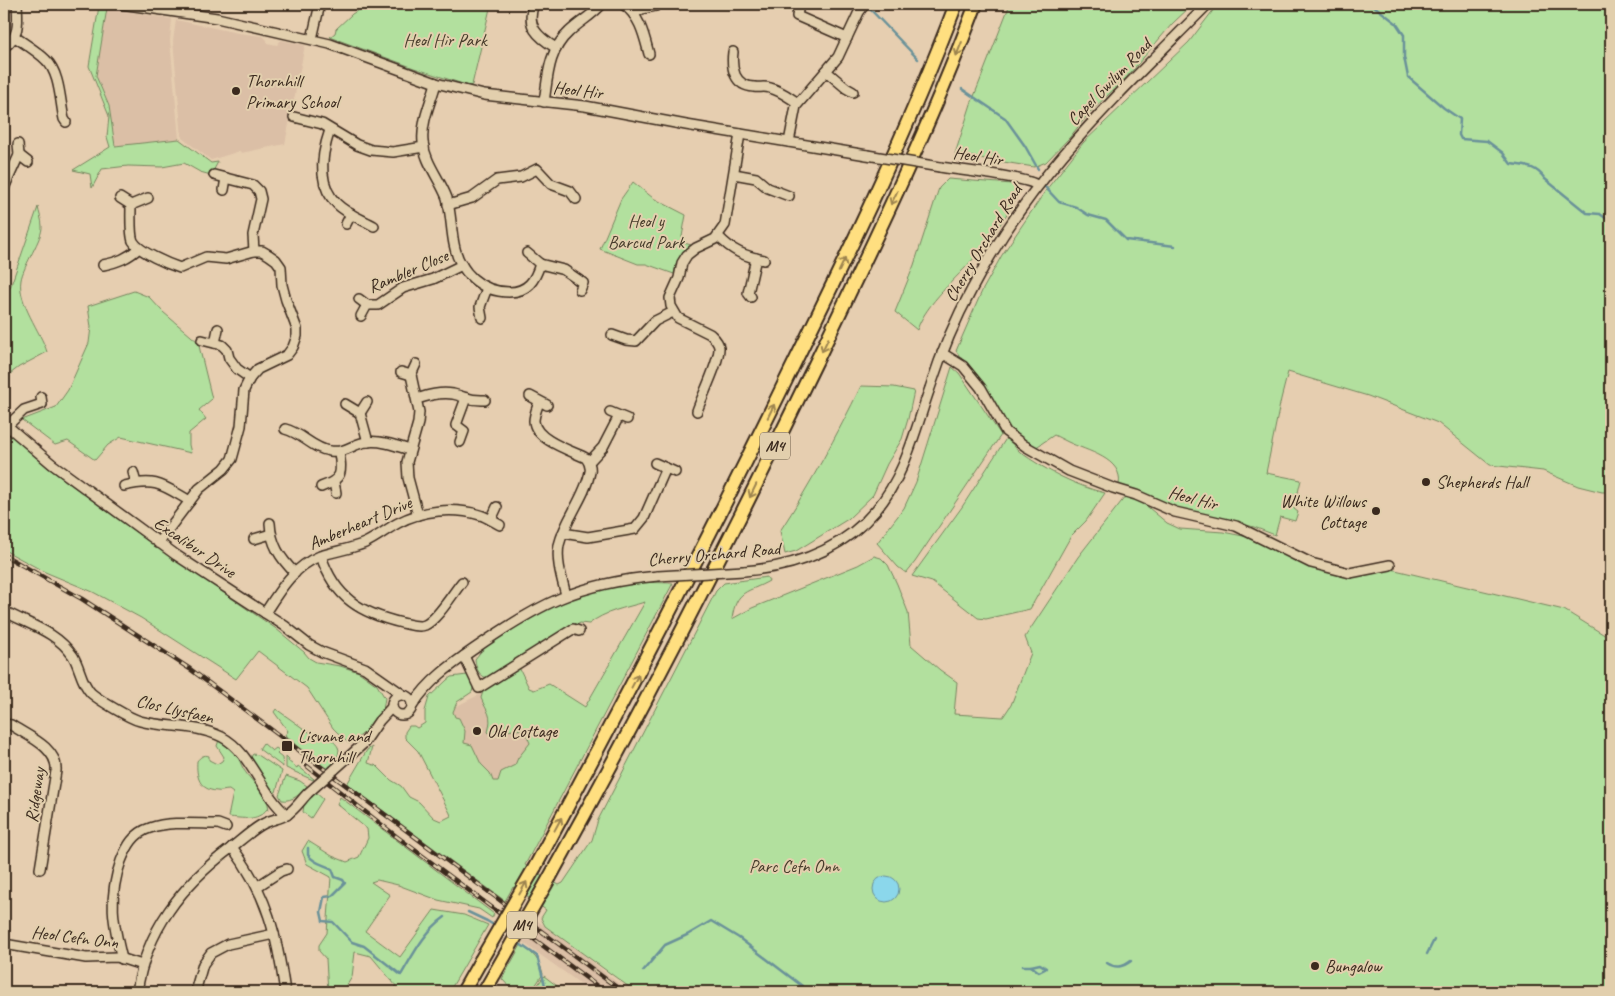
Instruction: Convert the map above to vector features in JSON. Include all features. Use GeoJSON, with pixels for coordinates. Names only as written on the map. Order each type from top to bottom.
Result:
{"type":"FeatureCollection","features":[{"type":"Feature","properties":{"kind":"highway","name":"M4"},"geometry":{"type":"LineString","coordinates":[[463,992],[535,867],[678,598],[810,331],[910,117],[956,4]]}},
{"type":"Feature","properties":{"kind":"highway","name":"M4"},"geometry":{"type":"LineString","coordinates":[[484,992],[550,877],[656,682],[726,546],[906,174],[976,4]]}},
{"type":"Feature","properties":{"kind":"street"},"geometry":{"type":"LineString","coordinates":[[4,47],[14,37],[18,27],[17,4]]}},
{"type":"Feature","properties":{"kind":"street","name":"Heol Hir"},"geometry":{"type":"LineString","coordinates":[[121,4],[203,16],[344,48],[436,82],[484,95],[618,111],[740,134],[1033,182],[1036,186]]}},
{"type":"Feature","properties":{"kind":"street"},"geometry":{"type":"LineString","coordinates":[[312,40],[320,4]]}},
{"type":"Feature","properties":{"kind":"street"},"geometry":{"type":"LineString","coordinates":[[534,4],[530,17],[534,30],[543,40],[556,48]]}},
{"type":"Feature","properties":{"kind":"street"},"geometry":{"type":"LineString","coordinates":[[544,102],[550,59],[556,48],[568,32],[602,4]]}},
{"type":"Feature","properties":{"kind":"street"},"geometry":{"type":"LineString","coordinates":[[623,4],[634,14],[642,30],[649,54]]}},
{"type":"Feature","properties":{"kind":"street"},"geometry":{"type":"LineString","coordinates":[[799,4],[797,16],[847,38]]}},
{"type":"Feature","properties":{"kind":"street"},"geometry":{"type":"LineString","coordinates":[[789,142],[798,103],[838,57],[860,12],[866,4]]}},
{"type":"Feature","properties":{"kind":"street","name":"Capel Gwilym Road"},"geometry":{"type":"LineString","coordinates":[[1036,186],[1106,106],[1208,4]]}},
{"type":"Feature","properties":{"kind":"street"},"geometry":{"type":"LineString","coordinates":[[634,14],[642,9],[656,6]]}},
{"type":"Feature","properties":{"kind":"street"},"geometry":{"type":"LineString","coordinates":[[14,37],[42,57],[51,66],[66,122]]}},
{"type":"Feature","properties":{"kind":"street"},"geometry":{"type":"LineString","coordinates":[[733,52],[731,63],[733,71],[740,82],[752,87],[771,88],[798,103]]}},
{"type":"Feature","properties":{"kind":"street"},"geometry":{"type":"LineString","coordinates":[[826,71],[853,92]]}},
{"type":"Feature","properties":{"kind":"street"},"geometry":{"type":"LineString","coordinates":[[436,82],[423,128],[424,147],[444,192],[448,205],[454,247],[462,265],[474,280],[487,288],[508,292],[521,291],[527,288],[534,280],[540,264]]}},
{"type":"Feature","properties":{"kind":"street"},"geometry":{"type":"LineString","coordinates":[[294,117],[322,124],[357,145],[370,150],[393,152],[424,147]]}},
{"type":"Feature","properties":{"kind":"street"},"geometry":{"type":"LineString","coordinates":[[330,130],[322,157],[324,179],[329,193],[332,199],[351,214],[374,226]]}},
{"type":"Feature","properties":{"kind":"street"},"geometry":{"type":"LineString","coordinates":[[697,411],[716,360],[719,348],[718,343],[710,334],[682,321],[673,312],[670,302],[684,259],[692,251],[711,242],[718,236],[727,220],[740,134]]}},
{"type":"Feature","properties":{"kind":"street"},"geometry":{"type":"LineString","coordinates":[[4,188],[19,155],[18,144]]}},
{"type":"Feature","properties":{"kind":"street"},"geometry":{"type":"LineString","coordinates":[[19,155],[28,162]]}},
{"type":"Feature","properties":{"kind":"street"},"geometry":{"type":"LineString","coordinates":[[448,205],[472,198],[497,180],[521,177],[537,169],[550,184],[570,191],[576,199]]}},
{"type":"Feature","properties":{"kind":"street"},"geometry":{"type":"LineString","coordinates":[[734,174],[756,178],[768,188],[789,196]]}},
{"type":"Feature","properties":{"kind":"street"},"geometry":{"type":"LineString","coordinates":[[214,175],[253,185],[259,191],[261,199],[253,235],[254,251]]}},
{"type":"Feature","properties":{"kind":"street"},"geometry":{"type":"LineString","coordinates":[[224,190],[226,178]]}},
{"type":"Feature","properties":{"kind":"street","name":"Cherry Orchard Road"},"geometry":{"type":"LineString","coordinates":[[137,992],[142,965],[159,926],[180,895],[197,875],[262,824],[287,815],[308,793],[364,744],[379,721],[392,706],[394,698],[427,685],[464,656],[520,617],[566,595],[612,582],[658,576],[744,571],[784,566],[819,553],[848,535],[876,509],[890,490],[905,463],[942,353],[979,274],[1014,217],[1036,186]]}},
{"type":"Feature","properties":{"kind":"street"},"geometry":{"type":"LineString","coordinates":[[120,198],[130,205]]}},
{"type":"Feature","properties":{"kind":"street"},"geometry":{"type":"LineString","coordinates":[[130,205],[148,198]]}},
{"type":"Feature","properties":{"kind":"street"},"geometry":{"type":"LineString","coordinates":[[130,205],[132,239],[139,248],[180,268],[206,257],[226,259],[254,251],[262,251],[276,260],[281,267],[282,285],[297,336],[293,347],[287,355],[258,369],[250,378],[244,390],[241,426],[232,459],[224,469],[199,489],[190,502],[180,511],[158,543]]}},
{"type":"Feature","properties":{"kind":"street"},"geometry":{"type":"LineString","coordinates":[[346,224],[351,214]]}},
{"type":"Feature","properties":{"kind":"street"},"geometry":{"type":"LineString","coordinates":[[718,236],[735,251],[760,259],[748,294],[751,297]]}},
{"type":"Feature","properties":{"kind":"street"},"geometry":{"type":"LineString","coordinates":[[103,265],[118,262],[130,256],[139,248]]}},
{"type":"Feature","properties":{"kind":"street"},"geometry":{"type":"LineString","coordinates":[[527,253],[540,264],[564,270],[582,283],[580,290]]}},
{"type":"Feature","properties":{"kind":"street","name":"Rambler Close"},"geometry":{"type":"LineString","coordinates":[[359,299],[367,305],[378,305],[403,288],[433,279],[462,265]]}},
{"type":"Feature","properties":{"kind":"street"},"geometry":{"type":"LineString","coordinates":[[482,318],[480,307],[487,288]]}},
{"type":"Feature","properties":{"kind":"street","name":"Rambler Close"},"geometry":{"type":"LineString","coordinates":[[361,316],[367,305]]}},
{"type":"Feature","properties":{"kind":"street"},"geometry":{"type":"LineString","coordinates":[[612,335],[636,341],[655,321],[673,312]]}},
{"type":"Feature","properties":{"kind":"street"},"geometry":{"type":"LineString","coordinates":[[215,343],[218,329]]}},
{"type":"Feature","properties":{"kind":"street"},"geometry":{"type":"LineString","coordinates":[[202,340],[222,345],[227,350],[229,358],[250,378]]}},
{"type":"Feature","properties":{"kind":"street","name":"Heol Hir"},"geometry":{"type":"LineString","coordinates":[[942,353],[963,366],[981,388],[1006,432],[1025,446],[1069,471],[1136,495],[1174,512],[1236,526],[1252,532],[1311,563],[1350,574],[1390,565]]}},
{"type":"Feature","properties":{"kind":"street"},"geometry":{"type":"LineString","coordinates":[[416,364],[411,375],[419,412],[418,423],[407,462],[408,478],[418,515]]}},
{"type":"Feature","properties":{"kind":"street"},"geometry":{"type":"LineString","coordinates":[[401,372],[411,375]]}},
{"type":"Feature","properties":{"kind":"street"},"geometry":{"type":"LineString","coordinates":[[416,399],[433,394],[446,393],[472,400],[485,400]]}},
{"type":"Feature","properties":{"kind":"street"},"geometry":{"type":"LineString","coordinates":[[530,396],[543,404],[534,422],[540,434],[586,458],[591,471],[559,545],[558,560],[566,595]]}},
{"type":"Feature","properties":{"kind":"street"},"geometry":{"type":"LineString","coordinates":[[5,424],[24,410],[42,404],[41,397]]}},
{"type":"Feature","properties":{"kind":"street"},"geometry":{"type":"LineString","coordinates":[[460,442],[464,431],[456,425],[466,398]]}},
{"type":"Feature","properties":{"kind":"street"},"geometry":{"type":"LineString","coordinates":[[360,413],[366,402]]}},
{"type":"Feature","properties":{"kind":"street"},"geometry":{"type":"LineString","coordinates":[[345,404],[360,413],[368,442]]}},
{"type":"Feature","properties":{"kind":"street"},"geometry":{"type":"LineString","coordinates":[[589,462],[603,447],[623,418],[610,412]]}},
{"type":"Feature","properties":{"kind":"street","name":"Excalibur Drive"},"geometry":{"type":"LineString","coordinates":[[5,424],[52,464],[158,543],[265,613],[309,645],[360,666],[404,695]]}},
{"type":"Feature","properties":{"kind":"street"},"geometry":{"type":"LineString","coordinates":[[302,437],[308,428]]}},
{"type":"Feature","properties":{"kind":"street"},"geometry":{"type":"LineString","coordinates":[[285,429],[295,432],[318,447],[339,452],[368,442],[380,442],[410,450]]}},
{"type":"Feature","properties":{"kind":"street"},"geometry":{"type":"LineString","coordinates":[[321,487],[334,482],[340,472],[339,452]]}},
{"type":"Feature","properties":{"kind":"street"},"geometry":{"type":"LineString","coordinates":[[563,533],[588,537],[635,529],[644,518],[670,470],[655,463]]}},
{"type":"Feature","properties":{"kind":"street"},"geometry":{"type":"LineString","coordinates":[[133,472],[136,483]]}},
{"type":"Feature","properties":{"kind":"street"},"geometry":{"type":"LineString","coordinates":[[124,486],[143,481],[159,484],[190,502]]}},
{"type":"Feature","properties":{"kind":"street"},"geometry":{"type":"LineString","coordinates":[[334,482],[336,493]]}},
{"type":"Feature","properties":{"kind":"street"},"geometry":{"type":"LineString","coordinates":[[491,520],[497,507]]}},
{"type":"Feature","properties":{"kind":"street","name":"Amberheart Drive"},"geometry":{"type":"LineString","coordinates":[[265,613],[283,586],[295,572],[308,562],[321,556],[364,543],[399,522],[418,515],[440,511],[463,511],[482,515],[500,525]]}},
{"type":"Feature","properties":{"kind":"street"},"geometry":{"type":"LineString","coordinates":[[270,523],[271,534],[280,557],[295,572]]}},
{"type":"Feature","properties":{"kind":"street"},"geometry":{"type":"LineString","coordinates":[[254,539],[271,534]]}},
{"type":"Feature","properties":{"kind":"street"},"geometry":{"type":"LineString","coordinates":[[321,556],[326,571],[342,595],[350,602],[388,620],[414,626],[424,626],[432,619],[462,582]]}},
{"type":"Feature","properties":{"kind":"street"},"geometry":{"type":"LineString","coordinates":[[448,583],[456,590]]}},
{"type":"Feature","properties":{"kind":"street","name":"Clos Llysfaen"},"geometry":{"type":"LineString","coordinates":[[4,611],[57,637],[75,659],[83,680],[91,692],[127,716],[140,721],[207,731],[227,740],[238,750],[278,807],[287,815]]}},
{"type":"Feature","properties":{"kind":"street"},"geometry":{"type":"LineString","coordinates":[[424,626],[429,635]]}},
{"type":"Feature","properties":{"kind":"street"},"geometry":{"type":"LineString","coordinates":[[464,656],[479,688],[573,629],[579,631]]}},
{"type":"Feature","properties":{"kind":"street"},"geometry":{"type":"LineString","coordinates":[[380,678],[388,692],[394,711],[399,715]]}},
{"type":"Feature","properties":{"kind":"street","name":"Cherry Orchard Road"},"geometry":{"type":"LineString","coordinates":[[374,730],[391,718],[408,713],[427,685]]}},
{"type":"Feature","properties":{"kind":"street"},"geometry":{"type":"LineString","coordinates":[[404,695],[411,699],[413,705]]}},
{"type":"Feature","properties":{"kind":"street","name":"Ridgeway"},"geometry":{"type":"LineString","coordinates":[[4,724],[11,725],[50,751],[56,759],[56,771],[40,869]]}},
{"type":"Feature","properties":{"kind":"street"},"geometry":{"type":"LineString","coordinates":[[122,958],[114,927],[113,892],[118,869],[128,844],[142,831],[158,826],[218,824],[226,827]]}},
{"type":"Feature","properties":{"kind":"street"},"geometry":{"type":"LineString","coordinates":[[232,847],[258,886],[267,907],[285,992]]}},
{"type":"Feature","properties":{"kind":"street"},"geometry":{"type":"LineString","coordinates":[[258,886],[281,870],[287,869]]}},
{"type":"Feature","properties":{"kind":"street"},"geometry":{"type":"LineString","coordinates":[[197,992],[203,964],[211,953],[228,944],[274,934]]}},
{"type":"Feature","properties":{"kind":"street","name":"Heol Cefn Onn"},"geometry":{"type":"LineString","coordinates":[[4,944],[86,958],[122,958],[142,965]]}},
{"type":"Feature","properties":{"kind":"shaded area"},"geometry":{"type":"Polygon","coordinates":[[[107,8],[172,19],[170,40],[179,139],[115,146],[109,106],[96,77],[107,8]]]}},
{"type":"Feature","properties":{"kind":"shaded area","name":"Thornhill Primary School"},"geometry":{"type":"Polygon","coordinates":[[[176,20],[238,33],[263,36],[267,43],[277,45],[281,40],[305,45],[285,144],[241,153],[240,151],[211,160],[182,138],[173,41],[176,20]]]}},
{"type":"Feature","properties":{"kind":"shaded area"},"geometry":{"type":"Polygon","coordinates":[[[514,677],[546,734],[491,792],[443,713],[514,677]]]}},
{"type":"Feature","properties":{"kind":"shaded area"},"geometry":{"type":"Polygon","coordinates":[[[535,919],[584,955],[624,988],[633,992],[592,992],[521,941],[535,919]]]}},
{"type":"Feature","properties":{"kind":"green space","name":"Heol Hir Park"},"geometry":{"type":"Polygon","coordinates":[[[368,4],[491,4],[472,85],[469,86],[414,68],[330,37],[352,14],[368,4]]]}},
{"type":"Feature","properties":{"kind":"green space"},"geometry":{"type":"Polygon","coordinates":[[[1010,4],[1193,4],[1172,24],[1126,78],[1089,113],[1070,137],[1046,162],[1034,167],[955,154],[971,104],[1010,4]]]}},
{"type":"Feature","properties":{"kind":"green space"},"geometry":{"type":"Polygon","coordinates":[[[1218,4],[1611,4],[1611,492],[1602,492],[1578,486],[1543,471],[1490,465],[1438,423],[1368,396],[1288,372],[1266,473],[1301,480],[1294,509],[1298,512],[1295,521],[1280,517],[1275,535],[1254,527],[1173,507],[1119,485],[1119,476],[1116,468],[1110,462],[1093,452],[1054,435],[1035,448],[1010,431],[988,394],[956,351],[982,291],[1002,255],[1046,190],[1083,143],[1189,42],[1218,4]]]}},
{"type":"Feature","properties":{"kind":"green space"},"geometry":{"type":"Polygon","coordinates":[[[99,6],[107,8],[96,76],[109,106],[115,146],[179,139],[211,163],[218,162],[211,175],[200,172],[184,163],[162,167],[128,166],[102,169],[92,188],[90,174],[73,170],[110,147],[107,137],[109,116],[89,66],[99,6]]]}},
{"type":"Feature","properties":{"kind":"green space"},"geometry":{"type":"Polygon","coordinates":[[[948,179],[1012,184],[1020,190],[994,234],[927,310],[917,330],[895,312],[914,265],[939,188],[948,179]]]}},
{"type":"Feature","properties":{"kind":"green space","name":"Heol y Barcud Park"},"geometry":{"type":"Polygon","coordinates":[[[633,182],[653,198],[686,215],[681,242],[691,245],[679,258],[674,274],[646,264],[638,264],[600,249],[621,199],[633,182]]]}},
{"type":"Feature","properties":{"kind":"green space"},"geometry":{"type":"Polygon","coordinates":[[[38,207],[42,224],[41,231],[25,267],[21,280],[21,289],[26,307],[47,352],[19,367],[6,377],[4,375],[4,293],[10,288],[38,207]]]}},
{"type":"Feature","properties":{"kind":"green space"},"geometry":{"type":"Polygon","coordinates":[[[134,291],[149,297],[163,312],[198,342],[212,399],[199,410],[206,419],[189,433],[191,453],[121,437],[108,445],[95,460],[68,441],[55,445],[22,420],[56,407],[68,390],[89,343],[91,327],[88,306],[134,291]]]}},
{"type":"Feature","properties":{"kind":"green space"},"geometry":{"type":"Polygon","coordinates":[[[952,367],[959,373],[1001,435],[906,573],[898,567],[877,543],[904,508],[916,482],[952,367]]]}},
{"type":"Feature","properties":{"kind":"green space"},"geometry":{"type":"Polygon","coordinates":[[[861,386],[894,387],[914,391],[902,439],[887,464],[873,495],[848,519],[796,551],[785,554],[780,531],[823,460],[861,386]]]}},
{"type":"Feature","properties":{"kind":"green space"},"geometry":{"type":"Polygon","coordinates":[[[4,428],[48,468],[155,546],[275,628],[309,658],[316,662],[340,666],[359,672],[377,685],[385,698],[383,710],[365,732],[351,743],[348,743],[333,728],[307,688],[258,651],[236,679],[141,618],[93,592],[45,572],[4,550],[4,428]]]}},
{"type":"Feature","properties":{"kind":"green space"},"geometry":{"type":"Polygon","coordinates":[[[1007,437],[1020,452],[1050,471],[1072,482],[1105,493],[1086,521],[1071,536],[1030,609],[986,619],[978,618],[932,582],[912,576],[962,507],[1007,437]]]}},
{"type":"Feature","properties":{"kind":"green space","name":"Parc Cefn Onn"},"geometry":{"type":"Polygon","coordinates":[[[1127,496],[1143,503],[1167,523],[1180,529],[1223,532],[1253,538],[1295,561],[1351,577],[1391,569],[1564,610],[1611,639],[1611,992],[636,992],[545,926],[541,918],[546,910],[513,887],[505,901],[347,784],[367,750],[372,747],[368,763],[377,766],[391,780],[401,786],[409,797],[419,802],[434,818],[441,821],[451,816],[418,751],[405,738],[405,732],[409,726],[417,728],[425,723],[425,711],[429,697],[451,677],[467,675],[470,677],[474,685],[472,692],[457,702],[453,712],[455,717],[459,718],[465,731],[464,743],[472,745],[481,764],[490,773],[493,781],[498,781],[501,772],[515,765],[530,743],[524,729],[504,731],[502,729],[490,735],[488,732],[490,717],[481,698],[487,678],[478,671],[475,659],[483,649],[517,622],[573,594],[631,582],[673,583],[525,865],[559,885],[563,883],[592,840],[598,820],[716,591],[724,583],[767,577],[769,581],[749,590],[740,597],[734,609],[732,619],[752,608],[858,565],[874,556],[881,558],[888,565],[908,612],[911,645],[957,682],[954,714],[1003,717],[1011,705],[1031,653],[1025,637],[1078,557],[1127,496]],[[645,602],[608,613],[589,624],[580,623],[517,663],[529,688],[534,690],[549,684],[585,707],[645,602]]]}},
{"type":"Feature","properties":{"kind":"green space"},"geometry":{"type":"Polygon","coordinates":[[[276,709],[316,736],[326,734],[336,744],[339,753],[336,760],[327,769],[315,759],[311,759],[285,735],[288,731],[274,712],[276,709]]]}},
{"type":"Feature","properties":{"kind":"green space"},"geometry":{"type":"Polygon","coordinates":[[[219,740],[237,754],[247,775],[266,798],[269,810],[267,809],[254,818],[228,817],[233,793],[229,790],[211,790],[202,785],[198,777],[197,761],[205,755],[209,756],[209,760],[217,764],[222,761],[224,757],[217,746],[219,740]]]}},
{"type":"Feature","properties":{"kind":"green space"},"geometry":{"type":"Polygon","coordinates":[[[263,743],[272,751],[276,748],[280,751],[277,754],[282,758],[283,767],[259,749],[263,743]]]}},
{"type":"Feature","properties":{"kind":"green space"},"geometry":{"type":"Polygon","coordinates":[[[253,754],[258,755],[282,771],[276,792],[273,793],[251,760],[253,754]]]}},
{"type":"Feature","properties":{"kind":"green space"},"geometry":{"type":"Polygon","coordinates":[[[286,756],[289,759],[288,761],[297,768],[298,766],[314,779],[286,768],[286,756]]]}},
{"type":"Feature","properties":{"kind":"green space"},"geometry":{"type":"Polygon","coordinates":[[[286,776],[300,781],[307,786],[300,794],[293,798],[282,800],[279,795],[286,776]]]}},
{"type":"Feature","properties":{"kind":"green space"},"geometry":{"type":"Polygon","coordinates":[[[315,792],[323,799],[311,818],[303,812],[304,804],[315,792]]]}},
{"type":"Feature","properties":{"kind":"green space"},"geometry":{"type":"Polygon","coordinates":[[[340,797],[494,914],[492,918],[479,909],[438,900],[398,885],[377,880],[371,882],[390,895],[365,931],[400,957],[434,910],[464,915],[488,925],[449,992],[393,992],[396,986],[371,956],[355,952],[352,977],[344,990],[342,992],[328,992],[326,959],[319,951],[319,945],[327,933],[331,877],[307,864],[302,851],[308,841],[332,856],[347,862],[359,857],[368,838],[367,829],[337,804],[340,797]]]}},
{"type":"Feature","properties":{"kind":"green space"},"geometry":{"type":"Polygon","coordinates":[[[521,945],[535,957],[543,974],[531,992],[514,992],[502,979],[521,945]]]}},
{"type":"Feature","properties":{"kind":"green space"},"geometry":{"type":"Polygon","coordinates":[[[544,976],[565,992],[533,992],[544,976]]]}},
{"type":"Feature","properties":{"kind":"water"},"geometry":{"type":"Polygon","coordinates":[[[886,876],[895,880],[899,889],[895,898],[886,902],[877,898],[873,889],[877,880],[886,876]]]}},
{"type":"Feature","properties":{"kind":"waterway"},"geometry":{"type":"LineString","coordinates":[[1369,4],[1396,23],[1404,35],[1404,57],[1408,77],[1460,119],[1459,135],[1461,139],[1487,141],[1503,153],[1511,164],[1526,166],[1538,171],[1545,179],[1587,213],[1600,214],[1611,222]]}},
{"type":"Feature","properties":{"kind":"waterway"},"geometry":{"type":"LineString","coordinates":[[870,9],[918,59]]}},
{"type":"Feature","properties":{"kind":"waterway"},"geometry":{"type":"LineString","coordinates":[[962,89],[1005,118],[1025,146],[1038,169]]}},
{"type":"Feature","properties":{"kind":"waterway"},"geometry":{"type":"LineString","coordinates":[[1045,187],[1059,202],[1076,207],[1088,215],[1106,220],[1126,240],[1175,246]]}},
{"type":"Feature","properties":{"kind":"waterway"},"geometry":{"type":"LineString","coordinates":[[308,848],[308,855],[311,858],[332,869],[335,877],[343,880],[345,883],[332,896],[324,897],[321,912],[323,921],[333,922],[352,942],[364,946],[401,975],[425,936],[445,917]]}},
{"type":"Feature","properties":{"kind":"waterway"},"geometry":{"type":"LineString","coordinates":[[468,912],[497,927]]}},
{"type":"Feature","properties":{"kind":"waterway"},"geometry":{"type":"LineString","coordinates":[[643,971],[665,945],[711,921],[739,938],[810,992]]}},
{"type":"Feature","properties":{"kind":"waterway"},"geometry":{"type":"LineString","coordinates":[[1427,954],[1434,940]]}},
{"type":"Feature","properties":{"kind":"waterway"},"geometry":{"type":"LineString","coordinates":[[517,942],[537,956],[546,989]]}},
{"type":"Feature","properties":{"kind":"waterway"},"geometry":{"type":"LineString","coordinates":[[1107,963],[1119,967],[1131,961]]}},
{"type":"Feature","properties":{"kind":"waterway"},"geometry":{"type":"LineString","coordinates":[[1031,966],[1040,964],[1046,968]]}},
{"type":"Feature","properties":{"kind":"waterway"},"geometry":{"type":"LineString","coordinates":[[1023,966],[1031,966],[1039,972],[1045,969]]}},
{"type":"Feature","properties":{"kind":"railway"},"geometry":{"type":"LineString","coordinates":[[4,555],[82,599],[190,669],[623,992]]}},
{"type":"Feature","properties":{"kind":"railway"},"geometry":{"type":"LineString","coordinates":[[307,766],[396,836],[605,992]]}},
{"type":"Feature","properties":{"kind":"place","name":"Thornhill Primary School"},"geometry":{"type":"Point","coordinates":[236,91]}},
{"type":"Feature","properties":{"kind":"place","name":"Shepherds Hall"},"geometry":{"type":"Point","coordinates":[1426,482]}},
{"type":"Feature","properties":{"kind":"place","name":"White Willows Cottage"},"geometry":{"type":"Point","coordinates":[1376,511]}},
{"type":"Feature","properties":{"kind":"place","name":"Old Cottage"},"geometry":{"type":"Point","coordinates":[477,731]}},
{"type":"Feature","properties":{"kind":"place","name":"Lisvane and Thornhill"},"geometry":{"type":"Point","coordinates":[287,746]}},
{"type":"Feature","properties":{"kind":"place","name":"Bungalow"},"geometry":{"type":"Point","coordinates":[1315,966]}}]}
